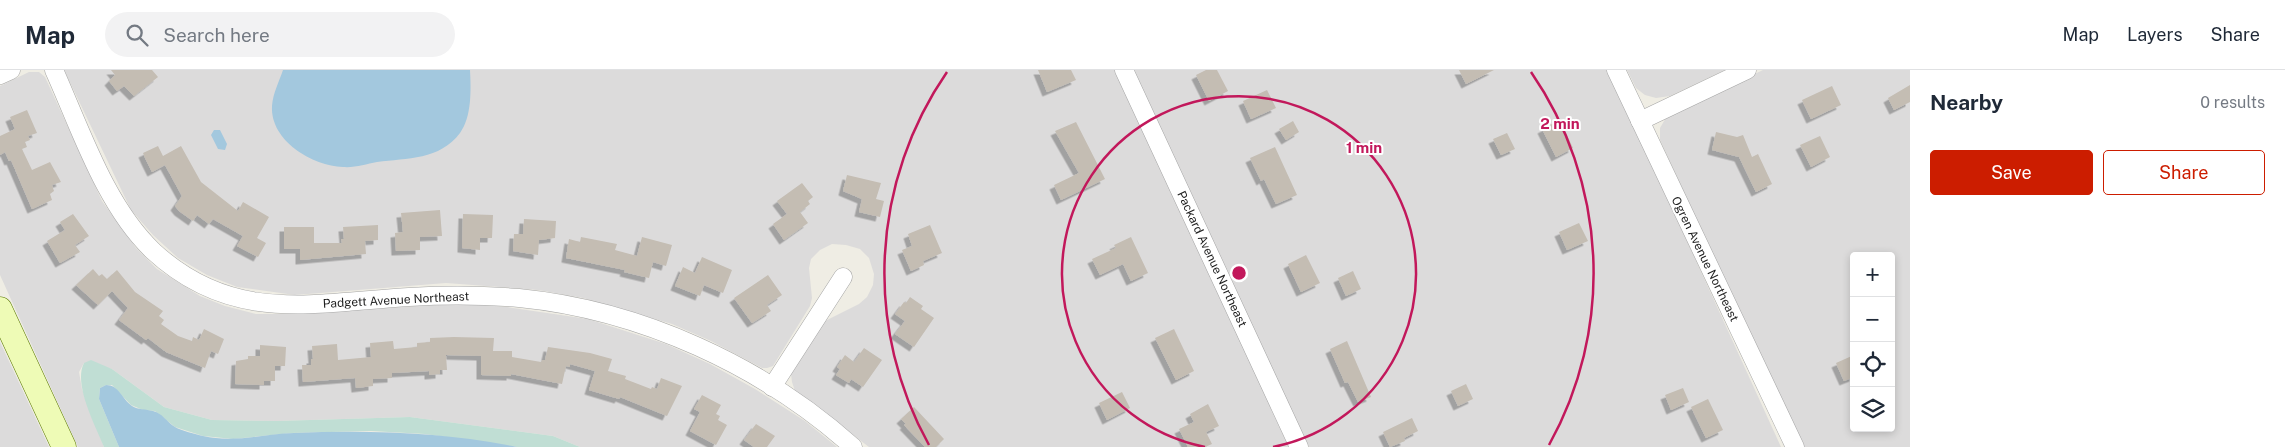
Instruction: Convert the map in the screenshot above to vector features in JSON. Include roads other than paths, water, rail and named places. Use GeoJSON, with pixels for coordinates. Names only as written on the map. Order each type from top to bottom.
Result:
{"type":"FeatureCollection","features":[{"type":"Feature","properties":{"kind":"street"},"geometry":{"type":"LineString","coordinates":[[0,75],[11,70]]}},
{"type":"Feature","properties":{"kind":"street","name":"Padgett Avenue Northeast"},"geometry":{"type":"LineString","coordinates":[[54,70],[109,191],[122,214],[154,252],[178,270],[209,289],[242,300],[275,305],[305,306],[444,295],[520,298],[566,305],[613,317],[673,336],[738,366],[810,411],[853,447]]}},
{"type":"Feature","properties":{"kind":"street","name":"Packard Avenue Northeast"},"geometry":{"type":"LineString","coordinates":[[1124,70],[1299,447]]}},
{"type":"Feature","properties":{"kind":"street","name":"Ogren Avenue Northeast"},"geometry":{"type":"LineString","coordinates":[[1616,70],[1795,447]]}},
{"type":"Feature","properties":{"kind":"street"},"geometry":{"type":"LineString","coordinates":[[1640,121],[1747,70]]}},
{"type":"Feature","properties":{"kind":"street"},"geometry":{"type":"LineString","coordinates":[[772,387],[843,277]]}},
{"type":"Feature","properties":{"kind":"street"},"geometry":{"type":"LineString","coordinates":[[0,309],[64,447]]}}]}
